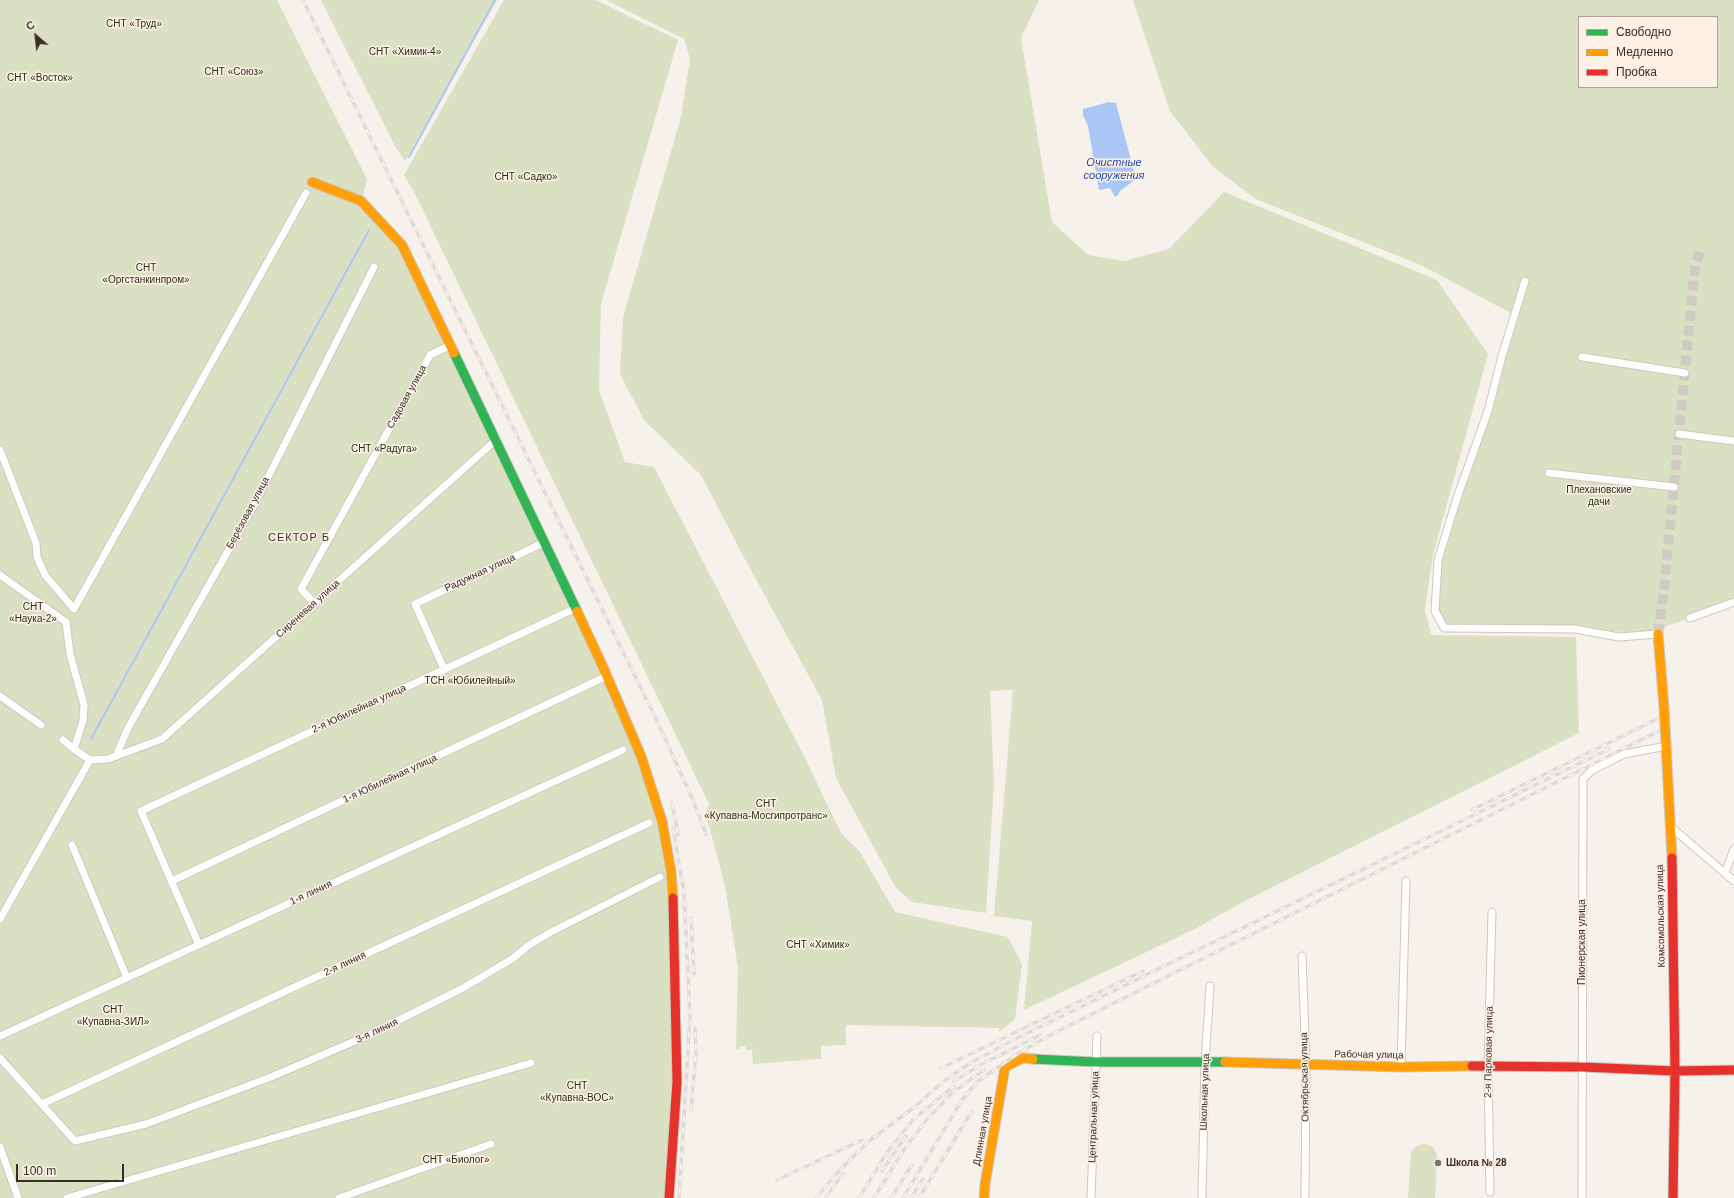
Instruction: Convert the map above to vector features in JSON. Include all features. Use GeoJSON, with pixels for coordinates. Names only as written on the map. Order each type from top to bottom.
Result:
{"type":"FeatureCollection","features":[{"type":"Feature","properties":{"kind":"street"},"geometry":{"type":"LineString","coordinates":[[312,182],[362,201],[402,245],[497,439],[607,676],[641,756],[662,821],[671,871],[674,905],[677,1082],[669,1198]]}},
{"type":"Feature","properties":{"kind":"street"},"geometry":{"type":"LineString","coordinates":[[0,450],[36,543],[37,557],[45,575],[74,609],[306,193]]}},
{"type":"Feature","properties":{"kind":"street","name":"Берёзовая улица"},"geometry":{"type":"LineString","coordinates":[[116,756],[128,728],[254,505],[374,267]]}},
{"type":"Feature","properties":{"kind":"street"},"geometry":{"type":"LineString","coordinates":[[1525,281],[1502,356],[1488,411],[1457,498],[1438,560],[1435,611],[1444,628],[1575,629],[1619,637],[1658,634]]}},
{"type":"Feature","properties":{"kind":"street","name":"Садовая улица"},"geometry":{"type":"LineString","coordinates":[[314,603],[301,588],[430,355],[450,345]]}},
{"type":"Feature","properties":{"kind":"street"},"geometry":{"type":"LineString","coordinates":[[1582,357],[1685,373]]}},
{"type":"Feature","properties":{"kind":"street"},"geometry":{"type":"LineString","coordinates":[[1679,434],[1734,441]]}},
{"type":"Feature","properties":{"kind":"street","name":"Сиреневая улица"},"geometry":{"type":"LineString","coordinates":[[90,760],[108,759],[162,739],[497,439]]}},
{"type":"Feature","properties":{"kind":"street"},"geometry":{"type":"LineString","coordinates":[[1550,473],[1674,487]]}},
{"type":"Feature","properties":{"kind":"street","name":"Радужная улица"},"geometry":{"type":"LineString","coordinates":[[444,669],[414,604],[545,542]]}},
{"type":"Feature","properties":{"kind":"street"},"geometry":{"type":"LineString","coordinates":[[0,575],[66,622],[70,654],[84,705],[83,721],[74,749]]}},
{"type":"Feature","properties":{"kind":"street"},"geometry":{"type":"LineString","coordinates":[[1690,618],[1734,602]]}},
{"type":"Feature","properties":{"kind":"street","name":"2-я Юбилейная улица"},"geometry":{"type":"LineString","coordinates":[[172,881],[141,811],[576,608]]}},
{"type":"Feature","properties":{"kind":"street","name":"Комсомольская улица"},"geometry":{"type":"LineString","coordinates":[[1658,634],[1667,746],[1671,827],[1675,1071],[1674,1198]]}},
{"type":"Feature","properties":{"kind":"street","name":"1-я Юбилейная улица"},"geometry":{"type":"LineString","coordinates":[[172,881],[607,676]]}},
{"type":"Feature","properties":{"kind":"street"},"geometry":{"type":"LineString","coordinates":[[0,696],[42,725]]}},
{"type":"Feature","properties":{"kind":"street"},"geometry":{"type":"LineString","coordinates":[[0,919],[90,760],[62,740]]}},
{"type":"Feature","properties":{"kind":"street","name":"Пионерская улица"},"geometry":{"type":"LineString","coordinates":[[1582,1198],[1583,779],[1592,770],[1624,754],[1667,746]]}},
{"type":"Feature","properties":{"kind":"street","name":"1-я линия"},"geometry":{"type":"LineString","coordinates":[[0,1036],[623,750]]}},
{"type":"Feature","properties":{"kind":"street","name":"2-я линия"},"geometry":{"type":"LineString","coordinates":[[42,1104],[649,823]]}},
{"type":"Feature","properties":{"kind":"street"},"geometry":{"type":"LineString","coordinates":[[1671,827],[1734,881]]}},
{"type":"Feature","properties":{"kind":"street"},"geometry":{"type":"LineString","coordinates":[[72,845],[126,978]]}},
{"type":"Feature","properties":{"kind":"street"},"geometry":{"type":"LineString","coordinates":[[1725,873],[1734,849]]}},
{"type":"Feature","properties":{"kind":"street","name":"3-я линия"},"geometry":{"type":"LineString","coordinates":[[42,1104],[75,1141],[146,1124],[271,1077],[369,1036],[463,988],[512,959],[529,945],[551,932],[660,877]]}},
{"type":"Feature","properties":{"kind":"street"},"geometry":{"type":"LineString","coordinates":[[172,881],[199,945]]}},
{"type":"Feature","properties":{"kind":"street"},"geometry":{"type":"LineString","coordinates":[[1401,1067],[1406,881]]}},
{"type":"Feature","properties":{"kind":"street","name":"2-я Парковая улица"},"geometry":{"type":"LineString","coordinates":[[1490,1192],[1488,1066],[1492,912]]}},
{"type":"Feature","properties":{"kind":"street","name":"Октябрьская улица"},"geometry":{"type":"LineString","coordinates":[[1302,956],[1306,1065],[1305,1198]]}},
{"type":"Feature","properties":{"kind":"street","name":"Школьная улица"},"geometry":{"type":"LineString","coordinates":[[1202,1198],[1205,1062],[1210,986]]}},
{"type":"Feature","properties":{"kind":"street","name":"Центральная улица"},"geometry":{"type":"LineString","coordinates":[[1091,1198],[1097,1036]]}},
{"type":"Feature","properties":{"kind":"street"},"geometry":{"type":"LineString","coordinates":[[0,1058],[42,1104]]}},
{"type":"Feature","properties":{"kind":"street","name":"Рабочая улица"},"geometry":{"type":"LineString","coordinates":[[1005,1067],[1023,1058],[1096,1062],[1205,1062],[1401,1067],[1582,1067],[1675,1071],[1734,1070]]}},
{"type":"Feature","properties":{"kind":"street"},"geometry":{"type":"LineString","coordinates":[[67,1198],[530,1063]]}},
{"type":"Feature","properties":{"kind":"street","name":"Длинная улица"},"geometry":{"type":"LineString","coordinates":[[984,1198],[985,1184],[1005,1067]]}},
{"type":"Feature","properties":{"kind":"street"},"geometry":{"type":"LineString","coordinates":[[339,1198],[491,1144]]}},
{"type":"Feature","properties":{"kind":"street"},"geometry":{"type":"LineString","coordinates":[[0,1147],[18,1198]]}},
{"type":"Feature","properties":{"kind":"green space"},"geometry":{"type":"Polygon","coordinates":[[[0,0],[277,0],[367,179],[362,201],[402,245],[641,756],[671,871],[675,984],[669,1198],[0,1198],[0,0]]]}},
{"type":"Feature","properties":{"kind":"green space","name":"СНТ «Химик-4»"},"geometry":{"type":"Polygon","coordinates":[[[321,0],[497,0],[405,161],[395,146],[321,0]]]}},
{"type":"Feature","properties":{"kind":"green space"},"geometry":{"type":"Polygon","coordinates":[[[504,0],[596,0],[678,40],[601,304],[599,390],[625,462],[654,467],[804,756],[841,833],[860,852],[895,912],[1008,937],[1022,964],[1015,1019],[999,1032],[999,1028],[846,1025],[846,1045],[821,1046],[821,1059],[753,1064],[752,1050],[746,1050],[746,1047],[740,1046],[740,1049],[736,1050],[738,968],[725,886],[706,814],[709,804],[415,194],[404,175],[504,0]]]}},
{"type":"Feature","properties":{"kind":"green space"},"geometry":{"type":"Polygon","coordinates":[[[606,0],[1039,0],[1021,38],[1052,222],[1088,255],[1124,261],[1169,249],[1224,192],[1437,280],[1488,354],[1433,555],[1425,609],[1431,635],[1576,637],[1579,733],[1243,902],[1193,930],[1024,1010],[1032,921],[994,916],[1013,690],[990,691],[994,783],[986,913],[912,902],[896,888],[836,778],[822,700],[741,552],[701,475],[644,420],[620,374],[623,317],[681,117],[690,59],[684,39],[606,0]]]}},
{"type":"Feature","properties":{"kind":"green space","name":"Плехановские дачи"},"geometry":{"type":"Polygon","coordinates":[[[1133,0],[1734,0],[1734,602],[1667,626],[1658,634],[1575,629],[1444,628],[1435,611],[1438,560],[1487,411],[1514,315],[1423,266],[1256,199],[1213,167],[1170,111],[1133,0]]]}},
{"type":"Feature","properties":{"kind":"green space"},"geometry":{"type":"Polygon","coordinates":[[[1424,1143],[1433,1147],[1437,1154],[1435,1198],[1408,1198],[1411,1152],[1415,1147],[1424,1143]]]}},
{"type":"Feature","properties":{"kind":"water","name":"Очистные сооружения"},"geometry":{"type":"Polygon","coordinates":[[[1109,102],[1116,103],[1136,179],[1120,191],[1115,197],[1110,188],[1099,190],[1088,126],[1083,115],[1083,109],[1109,102]]]}},
{"type":"Feature","properties":{"kind":"waterway"},"geometry":{"type":"LineString","coordinates":[[409,157],[495,0]]}},
{"type":"Feature","properties":{"kind":"waterway"},"geometry":{"type":"LineString","coordinates":[[91,739],[369,230]]}},
{"type":"Feature","properties":{"kind":"tunnel"},"geometry":{"type":"LineString","coordinates":[[1658,634],[1664,588],[1695,266],[1700,252]]}},
{"type":"Feature","properties":{"kind":"railway"},"geometry":{"type":"LineString","coordinates":[[303,0],[657,721],[692,798],[706,834]]}},
{"type":"Feature","properties":{"kind":"railway"},"geometry":{"type":"LineString","coordinates":[[1472,810],[1657,719]]}},
{"type":"Feature","properties":{"kind":"railway"},"geometry":{"type":"LineString","coordinates":[[903,1198],[962,1100],[978,1081],[1019,1053],[1078,1021],[1657,732]]}},
{"type":"Feature","properties":{"kind":"railway"},"geometry":{"type":"LineString","coordinates":[[912,1109],[944,1081],[972,1062],[1017,1038],[1609,749]]}},
{"type":"Feature","properties":{"kind":"railway"},"geometry":{"type":"LineString","coordinates":[[672,803],[678,835]]}},
{"type":"Feature","properties":{"kind":"railway"},"geometry":{"type":"LineString","coordinates":[[673,829],[684,892],[690,1017],[679,1198]]}},
{"type":"Feature","properties":{"kind":"railway"},"geometry":{"type":"LineString","coordinates":[[691,918],[694,974]]}},
{"type":"Feature","properties":{"kind":"railway"},"geometry":{"type":"LineString","coordinates":[[941,1068],[1143,971]]}},
{"type":"Feature","properties":{"kind":"railway"},"geometry":{"type":"LineString","coordinates":[[691,1110],[696,1052],[695,1028]]}},
{"type":"Feature","properties":{"kind":"railway"},"geometry":{"type":"LineString","coordinates":[[954,1081],[984,1063],[1040,1035]]}},
{"type":"Feature","properties":{"kind":"railway"},"geometry":{"type":"LineString","coordinates":[[874,1198],[905,1148],[925,1122],[952,1093],[984,1070]]}},
{"type":"Feature","properties":{"kind":"railway"},"geometry":{"type":"LineString","coordinates":[[859,1198],[888,1151],[913,1120],[954,1086]]}},
{"type":"Feature","properties":{"kind":"railway"},"geometry":{"type":"LineString","coordinates":[[816,1198],[836,1174],[869,1141],[916,1106]]}},
{"type":"Feature","properties":{"kind":"railway"},"geometry":{"type":"LineString","coordinates":[[919,1198],[972,1111]]}},
{"type":"Feature","properties":{"kind":"railway"},"geometry":{"type":"LineString","coordinates":[[882,1171],[906,1136]]}},
{"type":"Feature","properties":{"kind":"railway"},"geometry":{"type":"LineString","coordinates":[[777,1180],[862,1140]]}},
{"type":"Feature","properties":{"kind":"railway"},"geometry":{"type":"LineString","coordinates":[[891,1198],[912,1165]]}},
{"type":"Feature","properties":{"kind":"railway"},"geometry":{"type":"LineString","coordinates":[[825,1198],[843,1174]]}},
{"type":"Feature","properties":{"kind":"railway"},"geometry":{"type":"LineString","coordinates":[[911,1198],[923,1179]]}},
{"type":"Feature","properties":{"kind":"traffic: fast"},"geometry":{"type":"LineString","coordinates":[[454,353],[577,611]]}},
{"type":"Feature","properties":{"kind":"traffic: fast"},"geometry":{"type":"LineString","coordinates":[[1033,1059],[1096,1062],[1225,1062]]}},
{"type":"Feature","properties":{"kind":"traffic: slow"},"geometry":{"type":"LineString","coordinates":[[312,182],[361,201],[402,245],[454,353]]}},
{"type":"Feature","properties":{"kind":"traffic: slow"},"geometry":{"type":"LineString","coordinates":[[577,611],[641,756],[662,821],[671,871],[673,898]]}},
{"type":"Feature","properties":{"kind":"traffic: slow"},"geometry":{"type":"LineString","coordinates":[[1658,634],[1664,707],[1672,858]]}},
{"type":"Feature","properties":{"kind":"traffic: slow"},"geometry":{"type":"LineString","coordinates":[[984,1198],[985,1184],[1005,1067],[1023,1058],[1033,1059]]}},
{"type":"Feature","properties":{"kind":"traffic: slow"},"geometry":{"type":"LineString","coordinates":[[1225,1062],[1401,1067],[1472,1066]]}},
{"type":"Feature","properties":{"kind":"traffic: jam"},"geometry":{"type":"LineString","coordinates":[[1672,858],[1675,1071],[1673,1198]]}},
{"type":"Feature","properties":{"kind":"traffic: jam"},"geometry":{"type":"LineString","coordinates":[[669,1198],[677,1082],[673,898]]}},
{"type":"Feature","properties":{"kind":"traffic: jam"},"geometry":{"type":"LineString","coordinates":[[1472,1066],[1582,1067],[1675,1071],[1734,1070]]}},
{"type":"Feature","properties":{"kind":"place","name":"Школа № 28"},"geometry":{"type":"Point","coordinates":[1438,1163]}},
{"type":"Feature","properties":{"kind":"district","name":"СЕКТОР Б"},"geometry":{"type":"Point","coordinates":[299,538]}},
{"type":"Feature","properties":{"kind":"park label","name":"СНТ «Труд»"},"geometry":{"type":"Point","coordinates":[134,24]}},
{"type":"Feature","properties":{"kind":"park label","name":"СНТ «Союз»"},"geometry":{"type":"Point","coordinates":[234,72]}},
{"type":"Feature","properties":{"kind":"park label","name":"СНТ «Восток»"},"geometry":{"type":"Point","coordinates":[40,78]}},
{"type":"Feature","properties":{"kind":"park label","name":"СНТ «Садко»"},"geometry":{"type":"Point","coordinates":[526,177]}},
{"type":"Feature","properties":{"kind":"park label","name":"СНТ «Оргстанкинпром»"},"geometry":{"type":"Point","coordinates":[146,274]}},
{"type":"Feature","properties":{"kind":"park label","name":"СНТ «Радуга»"},"geometry":{"type":"Point","coordinates":[384,449]}},
{"type":"Feature","properties":{"kind":"park label","name":"СНТ «Наука-2»"},"geometry":{"type":"Point","coordinates":[33,612]}},
{"type":"Feature","properties":{"kind":"park label","name":"ТСН «Юбилейный»"},"geometry":{"type":"Point","coordinates":[470,681]}},
{"type":"Feature","properties":{"kind":"park label","name":"СНТ «Купавна-Мосгипротранс»"},"geometry":{"type":"Point","coordinates":[766,810]}},
{"type":"Feature","properties":{"kind":"park label","name":"СНТ «Химик»"},"geometry":{"type":"Point","coordinates":[818,945]}},
{"type":"Feature","properties":{"kind":"park label","name":"СНТ «Купавна-ЗИЛ»"},"geometry":{"type":"Point","coordinates":[113,1016]}},
{"type":"Feature","properties":{"kind":"park label","name":"СНТ «Купавна-ВОС»"},"geometry":{"type":"Point","coordinates":[577,1092]}},
{"type":"Feature","properties":{"kind":"park label","name":"СНТ «Биолог»"},"geometry":{"type":"Point","coordinates":[456,1160]}}]}
